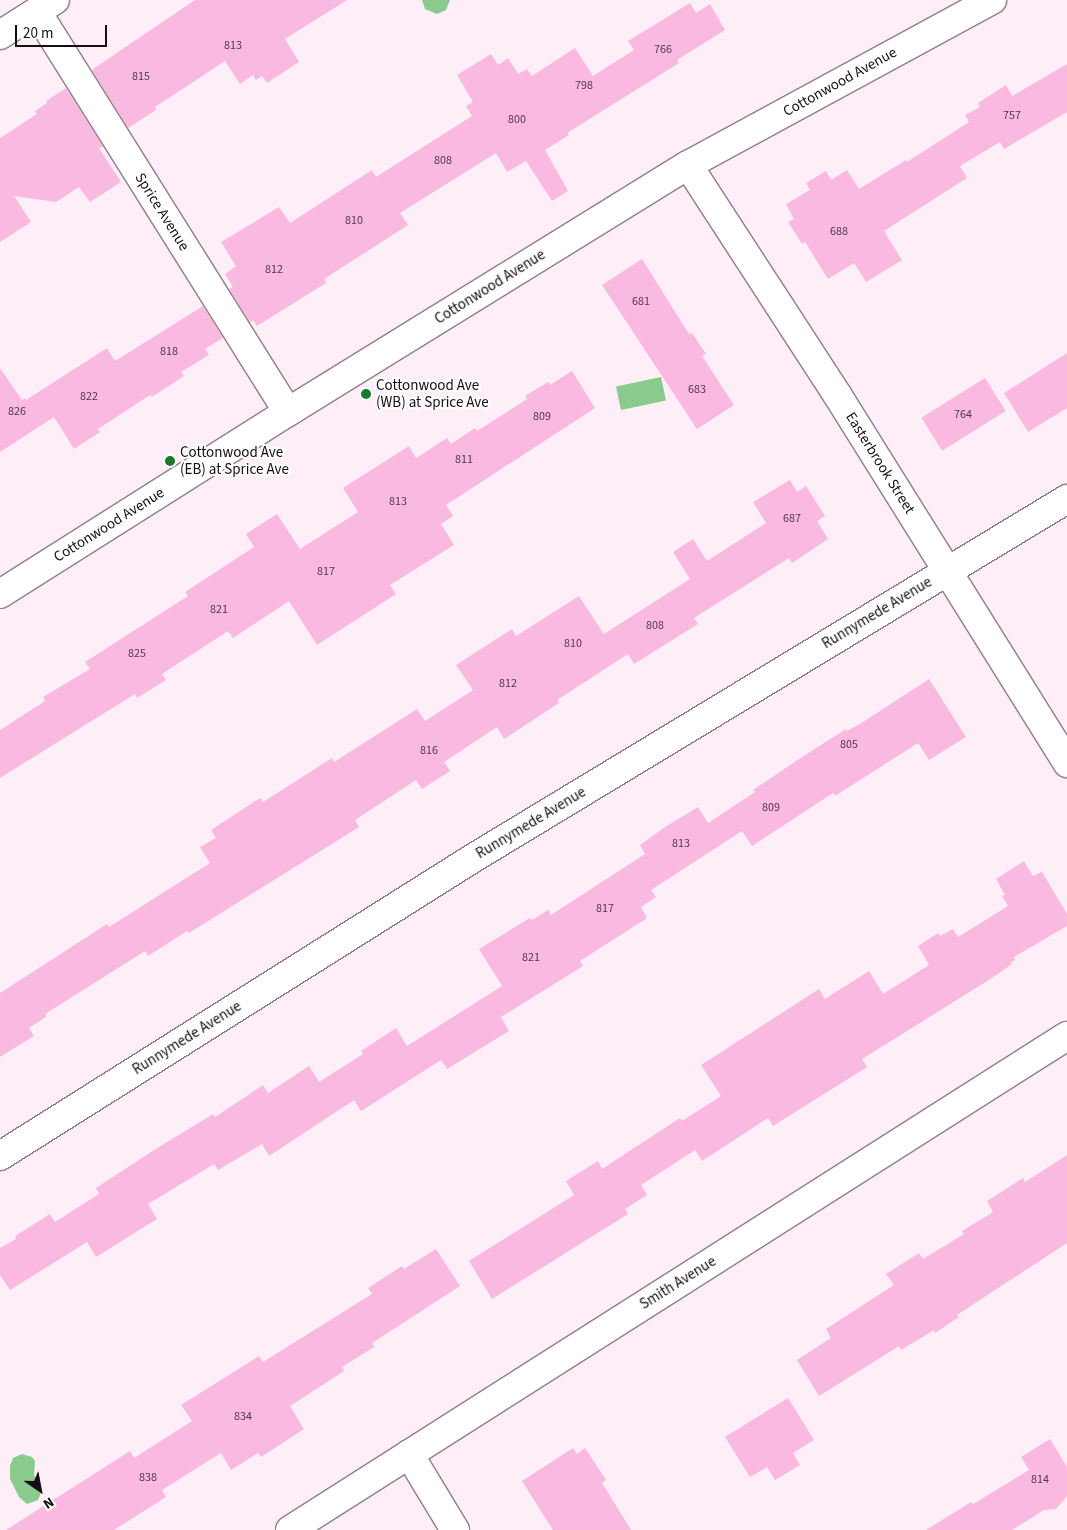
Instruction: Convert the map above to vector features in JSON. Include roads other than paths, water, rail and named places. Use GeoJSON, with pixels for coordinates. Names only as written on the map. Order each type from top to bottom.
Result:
{"type":"FeatureCollection","features":[{"type":"Feature","properties":{"kind":"street","name":"Cottonwood Avenue"},"geometry":{"type":"LineString","coordinates":[[0,594],[288,412],[688,165],[992,0]]}},
{"type":"Feature","properties":{"kind":"street","name":"Sprice Avenue"},"geometry":{"type":"LineString","coordinates":[[0,35],[46,6],[288,412]]}},
{"type":"Feature","properties":{"kind":"street","name":"Easterbrook Street"},"geometry":{"type":"LineString","coordinates":[[688,165],[947,570],[1067,763]]}},
{"type":"Feature","properties":{"kind":"street","name":"Runnymede Avenue"},"geometry":{"type":"LineString","coordinates":[[0,1156],[475,857],[1067,499]]}},
{"type":"Feature","properties":{"kind":"street","name":"Smith Avenue"},"geometry":{"type":"LineString","coordinates":[[290,1530],[1067,1036]]}},
{"type":"Feature","properties":{"kind":"street"},"geometry":{"type":"LineString","coordinates":[[409,1454],[455,1530]]}},
{"type":"Feature","properties":{"kind":"place","name":"Cottonwood Ave (WB) at Sprice Ave"},"geometry":{"type":"Point","coordinates":[366,394]}},
{"type":"Feature","properties":{"kind":"place","name":"Cottonwood Ave (EB) at Sprice Ave"},"geometry":{"type":"Point","coordinates":[170,461]}}]}
